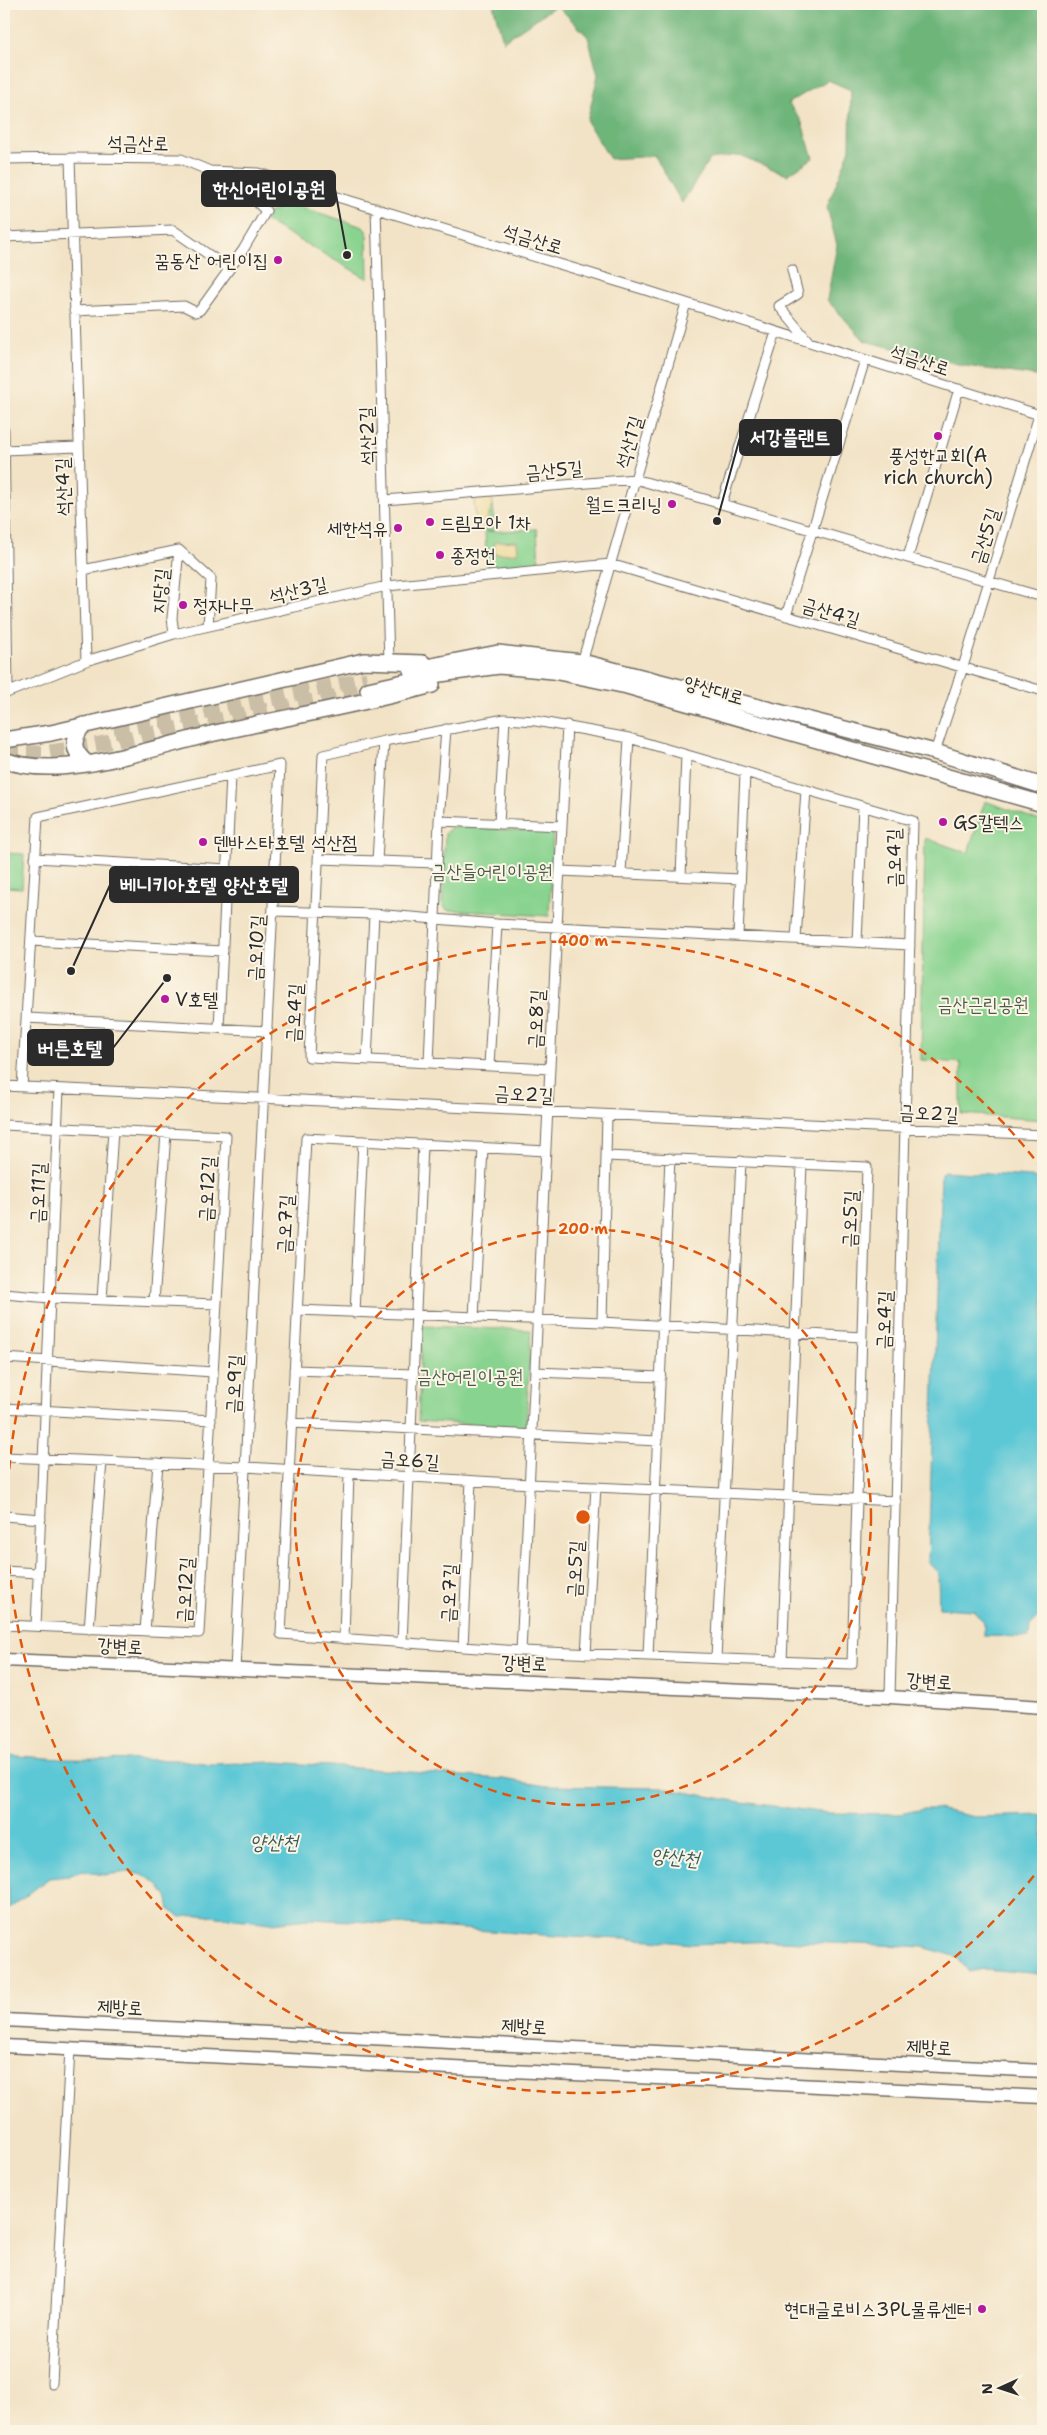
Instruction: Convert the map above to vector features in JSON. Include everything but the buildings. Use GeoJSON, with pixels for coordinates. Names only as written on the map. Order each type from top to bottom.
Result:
{"type":"FeatureCollection","features":[{"type":"Feature","properties":{"kind":"main road","name":"양산대로"},"geometry":{"type":"LineString","coordinates":[[1043,786],[935,752],[581,669],[498,653],[437,664],[368,685],[499,666],[581,669],[627,686],[1043,804]]}},
{"type":"Feature","properties":{"kind":"main road"},"geometry":{"type":"LineString","coordinates":[[4,740],[51,733],[364,661],[437,664]]}},
{"type":"Feature","properties":{"kind":"main road"},"geometry":{"type":"LineString","coordinates":[[7,762],[61,768],[87,763],[222,731],[376,700],[442,682],[472,670]]}},
{"type":"Feature","properties":{"kind":"main road"},"geometry":{"type":"LineString","coordinates":[[83,725],[75,737],[74,748],[76,753],[87,763]]}},
{"type":"Feature","properties":{"kind":"street","name":"석산4길"},"geometry":{"type":"LineString","coordinates":[[70,158],[86,661]]}},
{"type":"Feature","properties":{"kind":"street","name":"석금산로"},"geometry":{"type":"LineString","coordinates":[[4,159],[181,160],[210,171],[258,173],[686,303],[1041,416]]}},
{"type":"Feature","properties":{"kind":"street"},"geometry":{"type":"LineString","coordinates":[[74,312],[184,306],[196,312],[243,250],[266,211],[226,172]]}},
{"type":"Feature","properties":{"kind":"street","name":"석산2길"},"geometry":{"type":"LineString","coordinates":[[376,208],[389,663]]}},
{"type":"Feature","properties":{"kind":"street"},"geometry":{"type":"LineString","coordinates":[[4,237],[173,230],[228,268]]}},
{"type":"Feature","properties":{"kind":"street"},"geometry":{"type":"LineString","coordinates":[[792,270],[798,294],[779,306],[809,342]]}},
{"type":"Feature","properties":{"kind":"street","name":"석산1길"},"geometry":{"type":"LineString","coordinates":[[581,669],[686,303]]}},
{"type":"Feature","properties":{"kind":"street"},"geometry":{"type":"LineString","coordinates":[[722,503],[776,332]]}},
{"type":"Feature","properties":{"kind":"street"},"geometry":{"type":"LineString","coordinates":[[786,616],[865,360]]}},
{"type":"Feature","properties":{"kind":"street"},"geometry":{"type":"LineString","coordinates":[[908,557],[959,390]]}},
{"type":"Feature","properties":{"kind":"street","name":"금산5길"},"geometry":{"type":"LineString","coordinates":[[988,581],[1041,416]]}},
{"type":"Feature","properties":{"kind":"street"},"geometry":{"type":"LineString","coordinates":[[4,430],[6,693]]}},
{"type":"Feature","properties":{"kind":"street"},"geometry":{"type":"LineString","coordinates":[[4,450],[78,447]]}},
{"type":"Feature","properties":{"kind":"street","name":"금산5길"},"geometry":{"type":"LineString","coordinates":[[385,500],[635,479],[1043,597]]}},
{"type":"Feature","properties":{"kind":"street"},"geometry":{"type":"LineString","coordinates":[[82,570],[180,550],[211,579],[208,626]]}},
{"type":"Feature","properties":{"kind":"street","name":"지당길"},"geometry":{"type":"LineString","coordinates":[[174,634],[172,618],[180,550]]}},
{"type":"Feature","properties":{"kind":"street","name":"석산3길"},"geometry":{"type":"LineString","coordinates":[[6,693],[86,661],[174,634],[388,586],[610,564]]}},
{"type":"Feature","properties":{"kind":"street","name":"금산4길"},"geometry":{"type":"LineString","coordinates":[[610,564],[1043,691]]}},
{"type":"Feature","properties":{"kind":"street"},"geometry":{"type":"LineString","coordinates":[[935,752],[963,667],[988,581]]}},
{"type":"Feature","properties":{"kind":"street"},"geometry":{"type":"LineString","coordinates":[[499,824],[505,719]]}},
{"type":"Feature","properties":{"kind":"street","name":"금오4길"},"geometry":{"type":"LineString","coordinates":[[550,1069],[308,1057],[323,755],[384,741],[505,719],[567,725],[629,738],[914,821],[890,1697]]}},
{"type":"Feature","properties":{"kind":"street","name":"금오8길"},"geometry":{"type":"LineString","coordinates":[[548,1112],[567,725]]}},
{"type":"Feature","properties":{"kind":"street"},"geometry":{"type":"LineString","coordinates":[[429,1063],[439,821],[446,729]]}},
{"type":"Feature","properties":{"kind":"street"},"geometry":{"type":"LineString","coordinates":[[621,873],[629,738]]}},
{"type":"Feature","properties":{"kind":"street"},"geometry":{"type":"LineString","coordinates":[[377,861],[384,741]]}},
{"type":"Feature","properties":{"kind":"street"},"geometry":{"type":"LineString","coordinates":[[680,876],[686,756]]}},
{"type":"Feature","properties":{"kind":"street","name":"금오10길"},"geometry":{"type":"LineString","coordinates":[[22,1087],[38,817],[280,765],[265,1098]]}},
{"type":"Feature","properties":{"kind":"street"},"geometry":{"type":"LineString","coordinates":[[738,936],[745,773]]}},
{"type":"Feature","properties":{"kind":"street","name":"금오10길"},"geometry":{"type":"LineString","coordinates":[[219,1028],[231,776]]}},
{"type":"Feature","properties":{"kind":"street"},"geometry":{"type":"LineString","coordinates":[[796,939],[806,790]]}},
{"type":"Feature","properties":{"kind":"street","name":"금오4길"},"geometry":{"type":"LineString","coordinates":[[857,942],[863,806]]}},
{"type":"Feature","properties":{"kind":"street"},"geometry":{"type":"LineString","coordinates":[[439,821],[562,826]]}},
{"type":"Feature","properties":{"kind":"street"},"geometry":{"type":"LineString","coordinates":[[35,858],[227,869]]}},
{"type":"Feature","properties":{"kind":"street"},"geometry":{"type":"LineString","coordinates":[[318,859],[437,863]]}},
{"type":"Feature","properties":{"kind":"street"},"geometry":{"type":"LineString","coordinates":[[560,871],[740,879]]}},
{"type":"Feature","properties":{"kind":"street"},"geometry":{"type":"LineString","coordinates":[[274,910],[374,914],[497,924],[910,945]]}},
{"type":"Feature","properties":{"kind":"street"},"geometry":{"type":"LineString","coordinates":[[367,1060],[374,914]]}},
{"type":"Feature","properties":{"kind":"street"},"geometry":{"type":"LineString","coordinates":[[489,1066],[497,924]]}},
{"type":"Feature","properties":{"kind":"street","name":"금오10길"},"geometry":{"type":"LineString","coordinates":[[31,942],[223,951]]}},
{"type":"Feature","properties":{"kind":"street"},"geometry":{"type":"LineString","coordinates":[[27,1018],[268,1031]]}},
{"type":"Feature","properties":{"kind":"street","name":"금오2길"},"geometry":{"type":"LineString","coordinates":[[4,1086],[1043,1135]]}},
{"type":"Feature","properties":{"kind":"street","name":"금오11길"},"geometry":{"type":"LineString","coordinates":[[36,1626],[59,1089]]}},
{"type":"Feature","properties":{"kind":"street","name":"금오9길"},"geometry":{"type":"LineString","coordinates":[[235,1670],[265,1098]]}},
{"type":"Feature","properties":{"kind":"street"},"geometry":{"type":"LineString","coordinates":[[522,1651],[548,1112]]}},
{"type":"Feature","properties":{"kind":"street"},"geometry":{"type":"LineString","coordinates":[[602,1322],[608,1114]]}},
{"type":"Feature","properties":{"kind":"street","name":"금오12길"},"geometry":{"type":"LineString","coordinates":[[4,1125],[226,1136],[199,1633],[4,1625]]}},
{"type":"Feature","properties":{"kind":"street"},"geometry":{"type":"LineString","coordinates":[[102,1300],[113,1130]]}},
{"type":"Feature","properties":{"kind":"street"},"geometry":{"type":"LineString","coordinates":[[154,1302],[166,1133]]}},
{"type":"Feature","properties":{"kind":"street","name":"금오7길"},"geometry":{"type":"LineString","coordinates":[[522,1651],[281,1634],[291,1423],[306,1138],[546,1151]]}},
{"type":"Feature","properties":{"kind":"street"},"geometry":{"type":"LineString","coordinates":[[355,1313],[363,1141]]}},
{"type":"Feature","properties":{"kind":"street"},"geometry":{"type":"LineString","coordinates":[[402,1643],[423,1144]]}},
{"type":"Feature","properties":{"kind":"street"},"geometry":{"type":"LineString","coordinates":[[474,1317],[483,1148]]}},
{"type":"Feature","properties":{"kind":"street","name":"금오5길"},"geometry":{"type":"LineString","coordinates":[[522,1651],[852,1664],[868,1167],[606,1156]]}},
{"type":"Feature","properties":{"kind":"street"},"geometry":{"type":"LineString","coordinates":[[648,1656],[670,1158]]}},
{"type":"Feature","properties":{"kind":"street"},"geometry":{"type":"LineString","coordinates":[[716,1659],[740,1161]]}},
{"type":"Feature","properties":{"kind":"street"},"geometry":{"type":"LineString","coordinates":[[782,1662],[802,1164]]}},
{"type":"Feature","properties":{"kind":"street"},"geometry":{"type":"LineString","coordinates":[[4,1294],[50,1298],[217,1304]]}},
{"type":"Feature","properties":{"kind":"street"},"geometry":{"type":"LineString","coordinates":[[297,1310],[538,1321],[602,1322],[862,1337]]}},
{"type":"Feature","properties":{"kind":"street"},"geometry":{"type":"LineString","coordinates":[[4,1358],[213,1372]]}},
{"type":"Feature","properties":{"kind":"street"},"geometry":{"type":"LineString","coordinates":[[294,1370],[414,1374]]}},
{"type":"Feature","properties":{"kind":"street"},"geometry":{"type":"LineString","coordinates":[[535,1372],[661,1377]]}},
{"type":"Feature","properties":{"kind":"street"},"geometry":{"type":"LineString","coordinates":[[4,1408],[210,1420]]}},
{"type":"Feature","properties":{"kind":"street"},"geometry":{"type":"LineString","coordinates":[[291,1423],[411,1428]]}},
{"type":"Feature","properties":{"kind":"street","name":"금오6길"},"geometry":{"type":"LineString","coordinates":[[411,1428],[658,1440]]}},
{"type":"Feature","properties":{"kind":"street"},"geometry":{"type":"LineString","coordinates":[[4,1457],[208,1465]]}},
{"type":"Feature","properties":{"kind":"street"},"geometry":{"type":"LineString","coordinates":[[89,1629],[102,1461]]}},
{"type":"Feature","properties":{"kind":"street","name":"금오12길"},"geometry":{"type":"LineString","coordinates":[[145,1631],[158,1463]]}},
{"type":"Feature","properties":{"kind":"street","name":"금오6길"},"geometry":{"type":"LineString","coordinates":[[208,1465],[530,1484]]}},
{"type":"Feature","properties":{"kind":"street"},"geometry":{"type":"LineString","coordinates":[[344,1639],[349,1473]]}},
{"type":"Feature","properties":{"kind":"street","name":"금오7길"},"geometry":{"type":"LineString","coordinates":[[463,1647],[471,1481]]}},
{"type":"Feature","properties":{"kind":"street"},"geometry":{"type":"LineString","coordinates":[[530,1484],[896,1501]]}},
{"type":"Feature","properties":{"kind":"street","name":"금오5길"},"geometry":{"type":"LineString","coordinates":[[586,1654],[596,1487]]}},
{"type":"Feature","properties":{"kind":"street"},"geometry":{"type":"LineString","coordinates":[[4,1516],[41,1519]]}},
{"type":"Feature","properties":{"kind":"street"},"geometry":{"type":"LineString","coordinates":[[4,1571],[38,1573]]}},
{"type":"Feature","properties":{"kind":"street","name":"강변로"},"geometry":{"type":"LineString","coordinates":[[4,1660],[890,1697],[1043,1707]]}},
{"type":"Feature","properties":{"kind":"street","name":"제방로"},"geometry":{"type":"LineString","coordinates":[[4,2020],[1043,2071]]}},
{"type":"Feature","properties":{"kind":"street"},"geometry":{"type":"LineString","coordinates":[[4,2046],[1043,2097]]}},
{"type":"Feature","properties":{"kind":"street"},"geometry":{"type":"LineString","coordinates":[[52,2383],[70,2049]]}},
{"type":"Feature","properties":{"kind":"green space"},"geometry":{"type":"Polygon","coordinates":[[[493,4],[1043,4],[1043,377],[966,366],[865,341],[827,300],[837,245],[827,207],[850,149],[851,90],[828,80],[788,103],[801,120],[813,158],[787,175],[739,155],[710,159],[682,203],[655,156],[610,159],[587,122],[598,75],[588,37],[557,5],[503,41],[493,4]]]}},
{"type":"Feature","properties":{"kind":"green space"},"geometry":{"type":"Polygon","coordinates":[[[279,200],[363,227],[367,232],[368,279],[264,220],[269,212],[276,211],[279,200]]]}},
{"type":"Feature","properties":{"kind":"green space"},"geometry":{"type":"Polygon","coordinates":[[[493,504],[495,530],[483,531],[493,504]]]}},
{"type":"Feature","properties":{"kind":"green space"},"geometry":{"type":"Polygon","coordinates":[[[537,529],[539,565],[487,567],[485,532],[537,529]]]}},
{"type":"Feature","properties":{"kind":"green space","name":"금산근린공원"},"geometry":{"type":"Polygon","coordinates":[[[985,801],[1043,822],[1043,1120],[961,1114],[961,1063],[921,1060],[925,838],[968,853],[985,801]]]}},
{"type":"Feature","properties":{"kind":"green space","name":"금산들어린이공원"},"geometry":{"type":"Polygon","coordinates":[[[452,827],[553,832],[549,916],[447,910],[442,904],[445,833],[452,827]]]}},
{"type":"Feature","properties":{"kind":"green space"},"geometry":{"type":"Polygon","coordinates":[[[4,853],[24,854],[22,888],[4,887],[4,853]]]}},
{"type":"Feature","properties":{"kind":"green space","name":"금산어린이공원"},"geometry":{"type":"Polygon","coordinates":[[[422,1326],[531,1330],[526,1428],[418,1421],[422,1326]]]}},
{"type":"Feature","properties":{"kind":"sand"},"geometry":{"type":"Polygon","coordinates":[[[492,498],[493,504],[483,531],[476,531],[474,499],[492,498]]]}},
{"type":"Feature","properties":{"kind":"sand"},"geometry":{"type":"Polygon","coordinates":[[[517,541],[518,553],[495,554],[494,542],[517,541]]]}},
{"type":"Feature","properties":{"kind":"water"},"geometry":{"type":"Polygon","coordinates":[[[944,1171],[1043,1178],[1043,1612],[1030,1626],[1029,1637],[984,1636],[984,1622],[973,1610],[939,1608],[938,1573],[928,1562],[941,1174],[944,1171]]]}},
{"type":"Feature","properties":{"kind":"water","name":"양산천"},"geometry":{"type":"Polygon","coordinates":[[[4,1755],[61,1759],[178,1760],[212,1764],[276,1762],[503,1779],[546,1786],[662,1788],[741,1802],[828,1813],[900,1814],[923,1809],[937,1809],[975,1817],[1043,1815],[1043,1974],[984,1969],[968,1972],[957,1957],[923,1947],[780,1941],[691,1944],[354,1921],[308,1919],[271,1923],[200,1915],[181,1917],[170,1910],[168,1899],[159,1885],[144,1875],[129,1872],[104,1875],[82,1871],[68,1876],[49,1878],[9,1909],[9,1891],[4,1887],[4,1755]]]}},
{"type":"Feature","properties":{"kind":"tunnel"},"geometry":{"type":"LineString","coordinates":[[114,731],[367,679]]}},
{"type":"Feature","properties":{"kind":"tunnel"},"geometry":{"type":"LineString","coordinates":[[4,753],[42,753],[95,745],[368,690]]}},
{"type":"Feature","properties":{"kind":"place","name":"한신어린이공원"},"geometry":{"type":"Point","coordinates":[347,255]}},
{"type":"Feature","properties":{"kind":"place","name":"꿈동산 어린이집"},"geometry":{"type":"Point","coordinates":[278,260]}},
{"type":"Feature","properties":{"kind":"place","name":"풍성한교회(A rich church)"},"geometry":{"type":"Point","coordinates":[938,436]}},
{"type":"Feature","properties":{"kind":"place","name":"월드크리닝"},"geometry":{"type":"Point","coordinates":[672,504]}},
{"type":"Feature","properties":{"kind":"place","name":"서강플랜트"},"geometry":{"type":"Point","coordinates":[717,521]}},
{"type":"Feature","properties":{"kind":"place","name":"드림모아 1차"},"geometry":{"type":"Point","coordinates":[430,522]}},
{"type":"Feature","properties":{"kind":"place","name":"세한석유"},"geometry":{"type":"Point","coordinates":[398,528]}},
{"type":"Feature","properties":{"kind":"place","name":"종정헌"},"geometry":{"type":"Point","coordinates":[440,555]}},
{"type":"Feature","properties":{"kind":"place","name":"정자나무"},"geometry":{"type":"Point","coordinates":[183,605]}},
{"type":"Feature","properties":{"kind":"place","name":"GS칼텍스"},"geometry":{"type":"Point","coordinates":[943,822]}},
{"type":"Feature","properties":{"kind":"place","name":"덴바스타호텔 석산점"},"geometry":{"type":"Point","coordinates":[203,842]}},
{"type":"Feature","properties":{"kind":"place","name":"베니키아호텔 양산호텔"},"geometry":{"type":"Point","coordinates":[71,971]}},
{"type":"Feature","properties":{"kind":"place","name":"버튼호텔"},"geometry":{"type":"Point","coordinates":[167,978]}},
{"type":"Feature","properties":{"kind":"place","name":"V호텔"},"geometry":{"type":"Point","coordinates":[165,999]}},
{"type":"Feature","properties":{"kind":"place","name":"현대글로비스3PL물류센터"},"geometry":{"type":"Point","coordinates":[982,2309]}}]}
